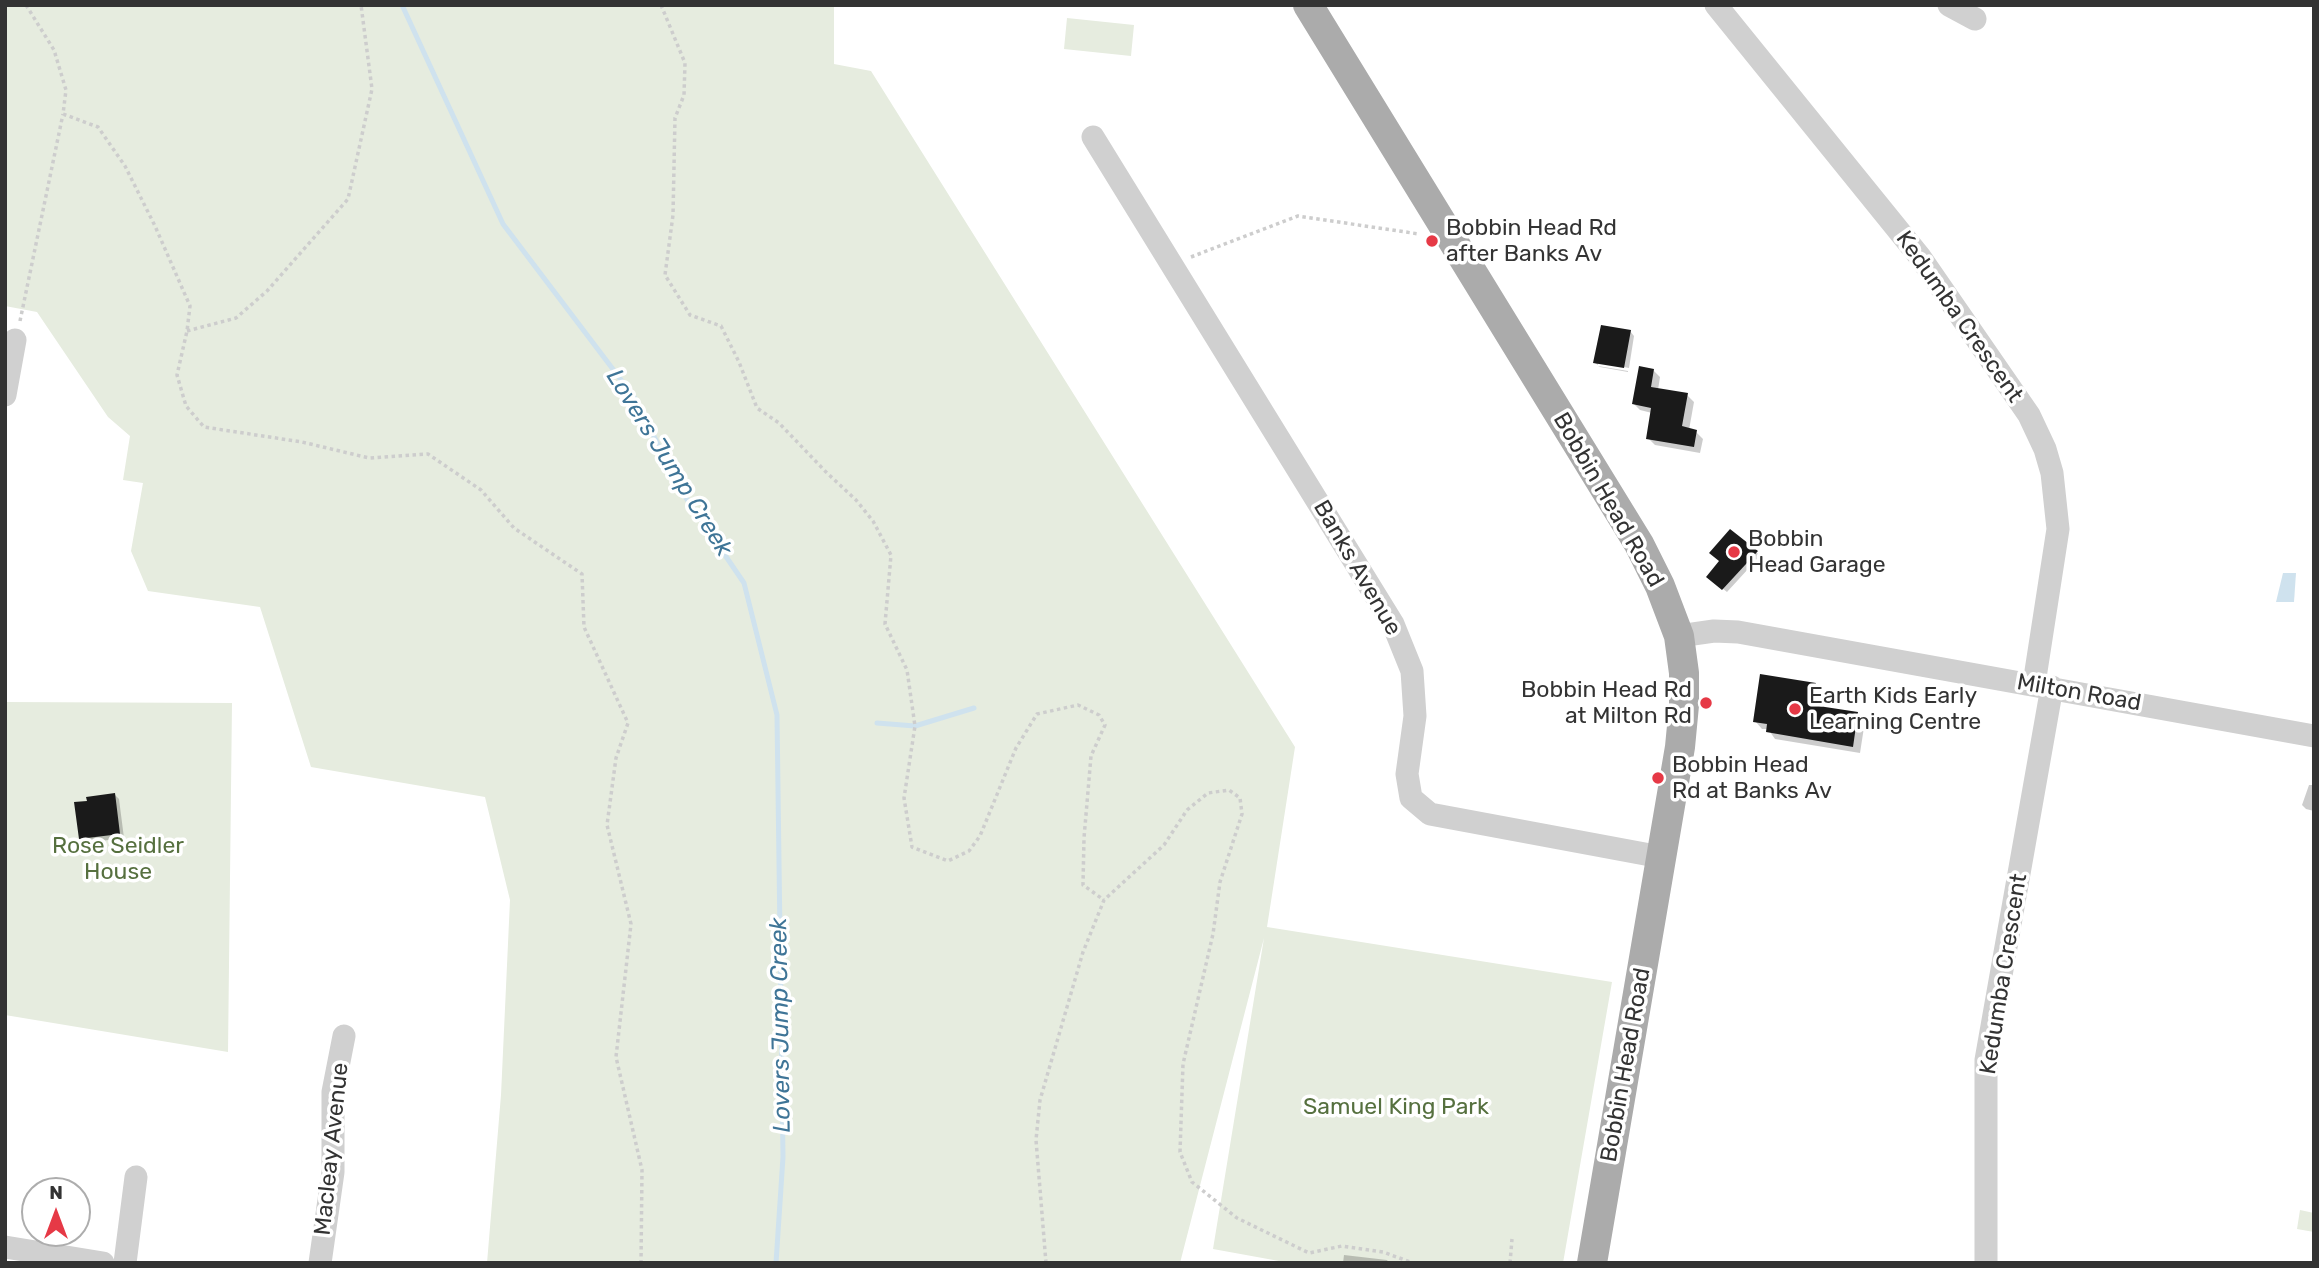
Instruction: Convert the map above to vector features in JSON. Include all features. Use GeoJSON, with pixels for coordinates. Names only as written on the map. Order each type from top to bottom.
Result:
{"type":"FeatureCollection","features":[{"type":"Feature","properties":{"kind":"main road","name":"Bobbin Head Road"},"geometry":{"type":"LineString","coordinates":[[1308,5],[1639,544],[1660,586],[1679,636],[1684,673],[1684,705],[1678,760],[1592,1263]]}},
{"type":"Feature","properties":{"kind":"street","name":"Kedumba Crescent"},"geometry":{"type":"LineString","coordinates":[[1716,5],[1920,257],[2029,415],[2045,449],[2052,473],[2058,529],[2043,686],[1986,1060],[1986,1263]]}},
{"type":"Feature","properties":{"kind":"street"},"geometry":{"type":"LineString","coordinates":[[1949,5],[1975,19]]}},
{"type":"Feature","properties":{"kind":"street","name":"Banks Avenue"},"geometry":{"type":"LineString","coordinates":[[1093,137],[1393,624],[1412,671],[1415,716],[1406,774],[1411,798],[1430,814],[1661,857]]}},
{"type":"Feature","properties":{"kind":"street"},"geometry":{"type":"LineString","coordinates":[[5,395],[15,340]]}},
{"type":"Feature","properties":{"kind":"street","name":"Milton Road"},"geometry":{"type":"LineString","coordinates":[[1679,636],[1714,631],[1738,632],[2314,736]]}},
{"type":"Feature","properties":{"kind":"street","name":"Macleay Avenue"},"geometry":{"type":"LineString","coordinates":[[320,1263],[333,1172],[334,1092],[344,1036]]}},
{"type":"Feature","properties":{"kind":"street"},"geometry":{"type":"LineString","coordinates":[[125,1263],[136,1177]]}},
{"type":"Feature","properties":{"kind":"street"},"geometry":{"type":"LineString","coordinates":[[5,1247],[103,1263]]}},
{"type":"Feature","properties":{"kind":"path"},"geometry":{"type":"LineString","coordinates":[[15,340],[24,307],[66,90],[54,50],[26,5]]}},
{"type":"Feature","properties":{"kind":"path"},"geometry":{"type":"LineString","coordinates":[[187,331],[236,318],[267,291],[348,199],[372,89],[361,5]]}},
{"type":"Feature","properties":{"kind":"path"},"geometry":{"type":"LineString","coordinates":[[661,5],[685,63],[684,94],[676,118],[673,215],[665,275],[690,314],[720,326],[739,362],[757,408],[779,423],[856,500],[873,521],[891,555],[885,624],[907,670],[915,726],[904,798],[912,847],[948,861],[969,851],[980,836],[1016,748],[1037,714],[1078,705],[1100,715],[1105,725],[1091,756],[1083,884],[1104,900]]}},
{"type":"Feature","properties":{"kind":"path"},"geometry":{"type":"LineString","coordinates":[[63,114],[98,127],[125,166],[155,226],[190,306],[177,375],[186,406],[204,427],[302,442],[369,458],[428,454],[481,490],[514,528],[582,574],[584,627],[628,723],[616,758],[607,825],[631,924],[616,1056],[642,1170],[641,1263]]}},
{"type":"Feature","properties":{"kind":"path"},"geometry":{"type":"LineString","coordinates":[[1173,264],[1298,216],[1420,234]]}},
{"type":"Feature","properties":{"kind":"path"},"geometry":{"type":"LineString","coordinates":[[1046,1263],[1036,1140],[1040,1100],[1083,952],[1104,900],[1164,845],[1188,810],[1208,793],[1229,790],[1240,798],[1242,814],[1220,882],[1213,934],[1183,1064],[1180,1152],[1192,1182],[1237,1218],[1309,1254],[1342,1246],[1383,1252],[1413,1263]]}},
{"type":"Feature","properties":{"kind":"path"},"geometry":{"type":"LineString","coordinates":[[1510,1263],[1512,1239]]}},
{"type":"Feature","properties":{"kind":"green space","name":"Samuel King Park"},"geometry":{"type":"Polygon","coordinates":[[[5,5],[834,5],[834,64],[871,71],[1295,747],[1267,927],[1612,982],[1563,1263],[1290,1263],[1213,1249],[1264,938],[1180,1263],[487,1263],[501,1095],[510,900],[485,797],[311,767],[260,607],[148,591],[131,551],[143,483],[123,480],[130,436],[108,417],[37,312],[5,306],[5,5]]]}},
{"type":"Feature","properties":{"kind":"green space"},"geometry":{"type":"Polygon","coordinates":[[[1067,18],[1134,25],[1131,56],[1064,49],[1067,18]]]}},
{"type":"Feature","properties":{"kind":"green space","name":"Rose Seidler House"},"geometry":{"type":"Polygon","coordinates":[[[5,702],[232,703],[228,1052],[5,1015],[5,702]]]}},
{"type":"Feature","properties":{"kind":"green space"},"geometry":{"type":"Polygon","coordinates":[[[2300,1210],[2314,1213],[2314,1232],[2297,1229],[2300,1210]]]}},
{"type":"Feature","properties":{"kind":"water"},"geometry":{"type":"Polygon","coordinates":[[[2283,573],[2296,573],[2294,602],[2276,602],[2283,573]]]}},
{"type":"Feature","properties":{"kind":"building"},"geometry":{"type":"Polygon","coordinates":[[[1601,325],[1631,330],[1624,368],[1593,363],[1601,325]]]}},
{"type":"Feature","properties":{"kind":"building"},"geometry":{"type":"Polygon","coordinates":[[[1639,366],[1654,369],[1651,387],[1688,393],[1682,426],[1697,430],[1694,447],[1646,439],[1651,408],[1632,404],[1639,366]]]}},
{"type":"Feature","properties":{"kind":"building","name":"Bobbin Head Garage"},"geometry":{"type":"Polygon","coordinates":[[[1730,529],[1758,551],[1722,590],[1706,577],[1719,561],[1709,553],[1730,529]]]}},
{"type":"Feature","properties":{"kind":"building","name":"Earth Kids Early Learning Centre"},"geometry":{"type":"Polygon","coordinates":[[[1760,674],[1816,683],[1812,705],[1858,712],[1853,747],[1766,732],[1767,724],[1753,722],[1760,674]]]}},
{"type":"Feature","properties":{"kind":"building","name":"Rose Seidler House"},"geometry":{"type":"Polygon","coordinates":[[[115,793],[120,834],[79,839],[74,802],[87,801],[86,797],[115,793]]]}},
{"type":"Feature","properties":{"kind":"waterway","name":"Lovers Jump Creek"},"geometry":{"type":"LineString","coordinates":[[402,5],[503,224],[634,397],[682,492],[744,583],[777,715],[783,1157],[776,1263]]}},
{"type":"Feature","properties":{"kind":"waterway"},"geometry":{"type":"LineString","coordinates":[[877,723],[915,726],[974,708]]}},
{"type":"Feature","properties":{"kind":"place","name":"Bobbin Head Rd after Banks Av"},"geometry":{"type":"Point","coordinates":[1432,241]}},
{"type":"Feature","properties":{"kind":"place","name":"Bobbin Head Garage"},"geometry":{"type":"Point","coordinates":[1734,552]}},
{"type":"Feature","properties":{"kind":"place","name":"Bobbin Head Rd at Milton Rd"},"geometry":{"type":"Point","coordinates":[1706,703]}},
{"type":"Feature","properties":{"kind":"place","name":"Earth Kids Early Learning Centre"},"geometry":{"type":"Point","coordinates":[1795,709]}},
{"type":"Feature","properties":{"kind":"place","name":"Bobbin Head Rd at Banks Av"},"geometry":{"type":"Point","coordinates":[1658,778]}}]}
